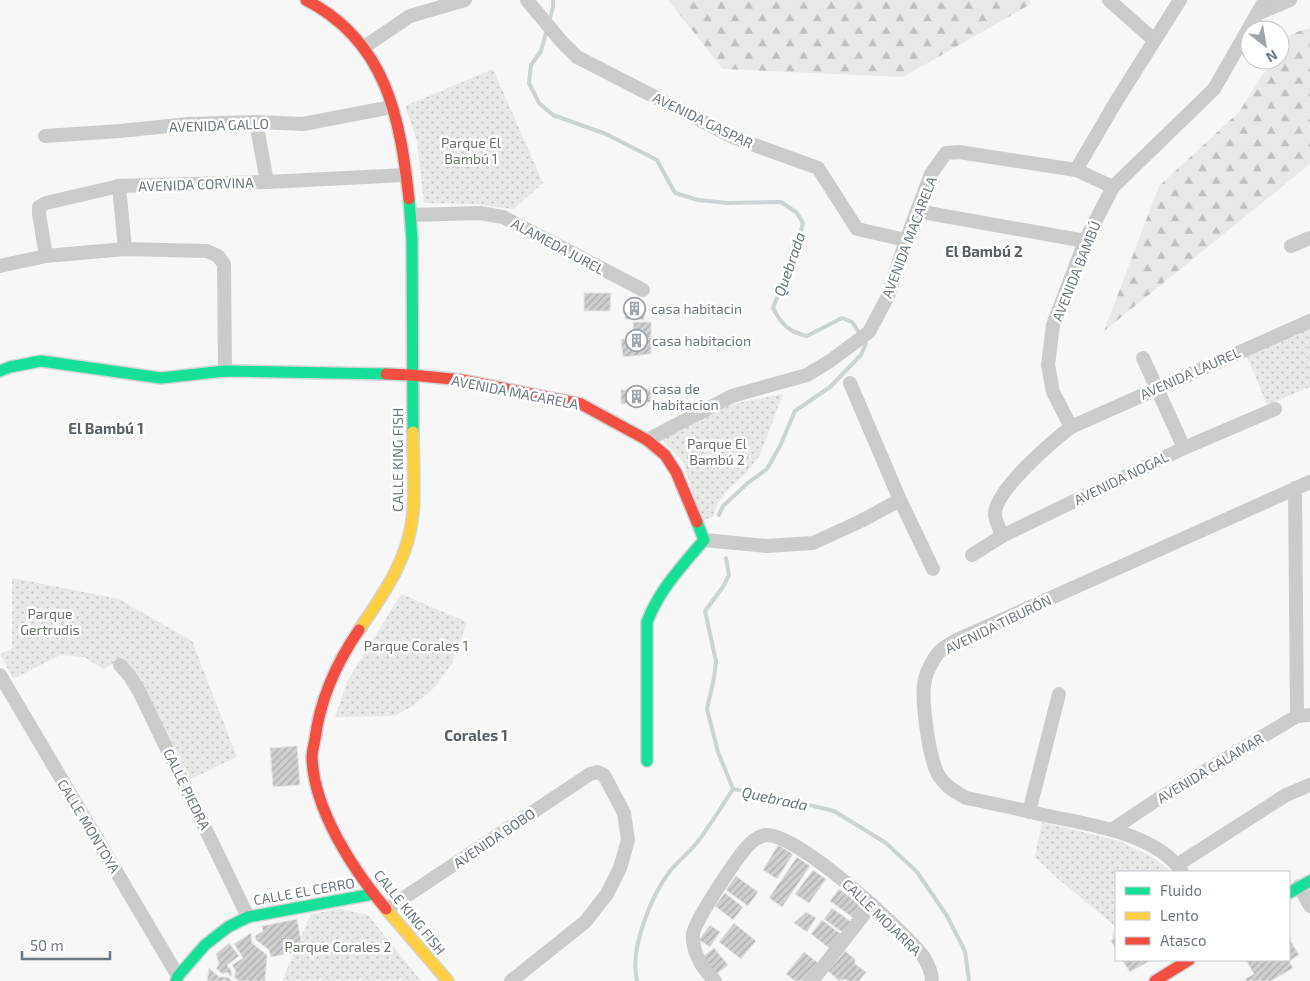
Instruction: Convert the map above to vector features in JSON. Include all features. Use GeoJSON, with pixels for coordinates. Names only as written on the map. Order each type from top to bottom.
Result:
{"type":"FeatureCollection","features":[{"type":"Feature","properties":{"kind":"street","name":"CALLE KING FISH"},"geometry":{"type":"LineString","coordinates":[[306,0],[340,22],[364,47],[378,69],[392,107],[398,131],[411,215],[413,512],[406,548],[389,586],[351,641],[327,689],[317,722],[312,757],[319,795],[331,829],[373,894],[448,981]]}},
{"type":"Feature","properties":{"kind":"street"},"geometry":{"type":"LineString","coordinates":[[364,47],[410,16],[465,0]]}},
{"type":"Feature","properties":{"kind":"street","name":"AVENIDA GASPAR"},"geometry":{"type":"LineString","coordinates":[[527,0],[577,57],[735,138],[818,168],[856,229],[906,240]]}},
{"type":"Feature","properties":{"kind":"street"},"geometry":{"type":"LineString","coordinates":[[1109,0],[1154,40]]}},
{"type":"Feature","properties":{"kind":"street"},"geometry":{"type":"LineString","coordinates":[[1076,170],[1180,0]]}},
{"type":"Feature","properties":{"kind":"street","name":"AVENIDA BAMBÚ"},"geometry":{"type":"LineString","coordinates":[[1070,427],[1053,392],[1048,365],[1053,325],[1085,241],[1113,187],[1214,89],[1265,0]]}},
{"type":"Feature","properties":{"kind":"street"},"geometry":{"type":"LineString","coordinates":[[1259,13],[1290,0]]}},
{"type":"Feature","properties":{"kind":"street","name":"AVENIDA GALLO"},"geometry":{"type":"LineString","coordinates":[[45,136],[188,124],[256,122],[303,124],[392,107]]}},
{"type":"Feature","properties":{"kind":"street"},"geometry":{"type":"LineString","coordinates":[[256,122],[267,182]]}},
{"type":"Feature","properties":{"kind":"street","name":"AVENIDA MACARELA"},"geometry":{"type":"LineString","coordinates":[[0,372],[10,367],[42,361],[161,378],[225,371],[412,375],[462,380],[581,404],[647,440],[732,396],[807,375],[830,361],[869,332],[888,296],[906,240],[931,174],[946,153],[959,152],[1076,170],[1113,187]]}},
{"type":"Feature","properties":{"kind":"street","name":"AVENIDA CORVINA"},"geometry":{"type":"LineString","coordinates":[[46,256],[39,207],[46,203],[119,186],[267,182],[406,175]]}},
{"type":"Feature","properties":{"kind":"street"},"geometry":{"type":"LineString","coordinates":[[119,186],[125,249]]}},
{"type":"Feature","properties":{"kind":"street"},"geometry":{"type":"LineString","coordinates":[[917,211],[1085,241]]}},
{"type":"Feature","properties":{"kind":"street","name":"ALAMEDA JUREL"},"geometry":{"type":"LineString","coordinates":[[411,215],[480,213],[503,217],[642,290]]}},
{"type":"Feature","properties":{"kind":"street"},"geometry":{"type":"LineString","coordinates":[[1291,246],[1310,238]]}},
{"type":"Feature","properties":{"kind":"street"},"geometry":{"type":"LineString","coordinates":[[0,266],[46,256],[125,249],[207,251],[218,256],[224,264],[225,278],[225,371]]}},
{"type":"Feature","properties":{"kind":"street","name":"AVENIDA LAUREL"},"geometry":{"type":"LineString","coordinates":[[1070,427],[1310,321]]}},
{"type":"Feature","properties":{"kind":"street"},"geometry":{"type":"LineString","coordinates":[[1143,358],[1184,448]]}},
{"type":"Feature","properties":{"kind":"street"},"geometry":{"type":"LineString","coordinates":[[850,383],[900,500],[933,569]]}},
{"type":"Feature","properties":{"kind":"street","name":"AVENIDA NOGAL"},"geometry":{"type":"LineString","coordinates":[[972,555],[1002,536],[1184,448],[1274,409]]}},
{"type":"Feature","properties":{"kind":"street"},"geometry":{"type":"LineString","coordinates":[[1002,536],[995,513],[999,500],[1006,489],[1053,441],[1070,427]]}},
{"type":"Feature","properties":{"kind":"street"},"geometry":{"type":"LineString","coordinates":[[647,440],[665,455],[676,472],[704,540]]}},
{"type":"Feature","properties":{"kind":"street","name":"AVENIDA TIBURÓN"},"geometry":{"type":"LineString","coordinates":[[1179,869],[1162,853],[1114,829],[966,798],[948,787],[938,774],[933,759],[925,718],[924,685],[928,670],[937,654],[968,635],[1310,482]]}},
{"type":"Feature","properties":{"kind":"street"},"geometry":{"type":"LineString","coordinates":[[1295,488],[1304,715]]}},
{"type":"Feature","properties":{"kind":"street"},"geometry":{"type":"LineString","coordinates":[[704,540],[767,546],[813,543],[861,521],[900,500]]}},
{"type":"Feature","properties":{"kind":"street"},"geometry":{"type":"LineString","coordinates":[[647,761],[647,622],[651,607],[704,540]]}},
{"type":"Feature","properties":{"kind":"street","name":"CALLE PIEDRA"},"geometry":{"type":"LineString","coordinates":[[120,665],[139,691],[248,917]]}},
{"type":"Feature","properties":{"kind":"street","name":"CALLE MONTOYA"},"geometry":{"type":"LineString","coordinates":[[0,675],[177,979]]}},
{"type":"Feature","properties":{"kind":"street"},"geometry":{"type":"LineString","coordinates":[[1029,812],[1059,694]]}},
{"type":"Feature","properties":{"kind":"street","name":"AVENIDA CALAMAR"},"geometry":{"type":"LineString","coordinates":[[1114,829],[1155,800],[1304,715]]}},
{"type":"Feature","properties":{"kind":"street","name":"AVENIDA BOBO"},"geometry":{"type":"LineString","coordinates":[[387,909],[590,774],[597,772],[604,775],[624,813],[628,840],[620,868],[607,894],[585,922],[511,981]]}},
{"type":"Feature","properties":{"kind":"street"},"geometry":{"type":"LineString","coordinates":[[1179,869],[1286,795],[1310,785]]}},
{"type":"Feature","properties":{"kind":"street","name":"CALLE MOJARRA"},"geometry":{"type":"LineString","coordinates":[[715,981],[695,954],[693,933],[703,911],[751,842],[764,835],[777,836],[850,884],[923,957],[932,973],[932,981]]}},
{"type":"Feature","properties":{"kind":"street"},"geometry":{"type":"LineString","coordinates":[[1299,887],[1310,906]]}},
{"type":"Feature","properties":{"kind":"street","name":"CALLE EL CERRO"},"geometry":{"type":"LineString","coordinates":[[177,979],[205,945],[228,927],[248,917],[373,894]]}},
{"type":"Feature","properties":{"kind":"street"},"geometry":{"type":"LineString","coordinates":[[812,981],[872,904]]}},
{"type":"Feature","properties":{"kind":"street"},"geometry":{"type":"LineString","coordinates":[[1155,981],[1187,961]]}},
{"type":"Feature","properties":{"kind":"green space"},"geometry":{"type":"Polygon","coordinates":[[[668,0],[1030,0],[1031,4],[903,77],[723,69],[668,0]]]}},
{"type":"Feature","properties":{"kind":"green space"},"geometry":{"type":"Polygon","coordinates":[[[1310,28],[1310,164],[1104,331],[1159,186],[1239,112],[1266,70],[1290,70],[1290,36],[1310,28]]]}},
{"type":"Feature","properties":{"kind":"green space","name":"Parque El Bambú 1"},"geometry":{"type":"Polygon","coordinates":[[[493,69],[543,183],[514,209],[474,204],[424,203],[417,141],[405,106],[493,69]]]}},
{"type":"Feature","properties":{"kind":"green space"},"geometry":{"type":"Polygon","coordinates":[[[1310,326],[1310,387],[1267,405],[1246,354],[1310,326]]]}},
{"type":"Feature","properties":{"kind":"green space","name":"Parque El Bambú 2"},"geometry":{"type":"Polygon","coordinates":[[[783,394],[760,455],[717,504],[713,517],[702,521],[683,462],[661,439],[732,404],[783,394]]]}},
{"type":"Feature","properties":{"kind":"green space","name":"Parque Gertrudis"},"geometry":{"type":"Polygon","coordinates":[[[12,578],[119,599],[192,641],[237,757],[191,779],[144,688],[123,658],[103,669],[84,657],[60,655],[13,679],[0,654],[12,649],[12,578]]]}},
{"type":"Feature","properties":{"kind":"green space","name":"Parque Corales 1"},"geometry":{"type":"Polygon","coordinates":[[[401,594],[467,622],[452,663],[436,686],[413,706],[394,716],[335,717],[347,682],[401,594]]]}},
{"type":"Feature","properties":{"kind":"green space"},"geometry":{"type":"Polygon","coordinates":[[[1042,822],[1119,841],[1152,857],[1171,871],[1115,871],[1115,926],[1035,857],[1042,822]]]}},
{"type":"Feature","properties":{"kind":"green space","name":"Parque Corales 2"},"geometry":{"type":"Polygon","coordinates":[[[341,909],[368,915],[421,981],[282,981],[311,914],[341,909]]]}},
{"type":"Feature","properties":{"kind":"green space"},"geometry":{"type":"Polygon","coordinates":[[[1115,926],[1115,938],[1111,941],[1115,926]]]}},
{"type":"Feature","properties":{"kind":"building"},"geometry":{"type":"Polygon","coordinates":[[[584,293],[611,293],[610,311],[584,311],[584,293]]]}},
{"type":"Feature","properties":{"kind":"building","name":"casa habitacin"},"geometry":{"type":"Polygon","coordinates":[[[625,303],[645,303],[644,320],[625,319],[625,303]]]}},
{"type":"Feature","properties":{"kind":"building","name":"casa habitacion"},"geometry":{"type":"Polygon","coordinates":[[[633,322],[651,322],[651,354],[623,357],[621,341],[622,339],[634,338],[633,322]]]}},
{"type":"Feature","properties":{"kind":"building","name":"casa de habitacion"},"geometry":{"type":"Polygon","coordinates":[[[651,389],[651,402],[621,404],[621,390],[651,389]]]}},
{"type":"Feature","properties":{"kind":"building"},"geometry":{"type":"Polygon","coordinates":[[[297,746],[300,785],[273,787],[270,748],[297,746]]]}},
{"type":"Feature","properties":{"kind":"building"},"geometry":{"type":"Polygon","coordinates":[[[778,845],[793,854],[777,879],[763,870],[778,845]]]}},
{"type":"Feature","properties":{"kind":"building"},"geometry":{"type":"Polygon","coordinates":[[[797,857],[810,866],[782,907],[769,898],[797,857]]]}},
{"type":"Feature","properties":{"kind":"building"},"geometry":{"type":"Polygon","coordinates":[[[813,870],[826,879],[809,903],[795,894],[813,870]]]}},
{"type":"Feature","properties":{"kind":"building"},"geometry":{"type":"Polygon","coordinates":[[[736,876],[758,892],[748,906],[726,890],[736,876]]]}},
{"type":"Feature","properties":{"kind":"building"},"geometry":{"type":"Polygon","coordinates":[[[839,889],[865,908],[856,920],[830,901],[839,889]]]}},
{"type":"Feature","properties":{"kind":"building"},"geometry":{"type":"Polygon","coordinates":[[[725,893],[743,907],[733,920],[715,906],[725,893]]]}},
{"type":"Feature","properties":{"kind":"building"},"geometry":{"type":"Polygon","coordinates":[[[832,908],[854,924],[846,935],[824,919],[832,908]]]}},
{"type":"Feature","properties":{"kind":"building"},"geometry":{"type":"Polygon","coordinates":[[[806,912],[816,918],[807,932],[794,923],[806,912]]]}},
{"type":"Feature","properties":{"kind":"building"},"geometry":{"type":"Polygon","coordinates":[[[297,919],[303,951],[271,957],[269,950],[256,940],[255,936],[263,931],[262,926],[297,919]]]}},
{"type":"Feature","properties":{"kind":"building"},"geometry":{"type":"Polygon","coordinates":[[[822,920],[841,934],[833,951],[811,934],[822,920]]]}},
{"type":"Feature","properties":{"kind":"building"},"geometry":{"type":"Polygon","coordinates":[[[734,923],[756,941],[741,959],[719,942],[734,923]]]}},
{"type":"Feature","properties":{"kind":"building"},"geometry":{"type":"Polygon","coordinates":[[[710,925],[720,932],[710,947],[699,940],[710,925]]]}},
{"type":"Feature","properties":{"kind":"building"},"geometry":{"type":"Polygon","coordinates":[[[251,933],[252,943],[267,955],[265,981],[239,981],[234,977],[236,971],[232,965],[243,958],[234,944],[251,933]]]}},
{"type":"Feature","properties":{"kind":"building"},"geometry":{"type":"Polygon","coordinates":[[[1115,938],[1115,947],[1111,941],[1115,938]]]}},
{"type":"Feature","properties":{"kind":"building"},"geometry":{"type":"Polygon","coordinates":[[[1290,940],[1299,955],[1290,960],[1290,940]]]}},
{"type":"Feature","properties":{"kind":"building"},"geometry":{"type":"Polygon","coordinates":[[[229,943],[239,956],[227,965],[232,972],[231,977],[227,972],[223,974],[216,969],[219,964],[216,954],[229,943]]]}},
{"type":"Feature","properties":{"kind":"building"},"geometry":{"type":"Polygon","coordinates":[[[714,948],[728,965],[714,976],[700,959],[714,948]]]}},
{"type":"Feature","properties":{"kind":"building"},"geometry":{"type":"Polygon","coordinates":[[[845,951],[855,959],[855,964],[866,972],[859,981],[847,981],[845,979],[839,981],[828,971],[845,951]]]}},
{"type":"Feature","properties":{"kind":"building"},"geometry":{"type":"Polygon","coordinates":[[[804,952],[821,965],[808,981],[795,981],[786,974],[804,952]]]}},
{"type":"Feature","properties":{"kind":"building"},"geometry":{"type":"Polygon","coordinates":[[[1123,961],[1149,961],[1130,972],[1123,961]]]}},
{"type":"Feature","properties":{"kind":"building"},"geometry":{"type":"Polygon","coordinates":[[[1247,961],[1289,961],[1293,968],[1271,981],[1247,981],[1245,979],[1254,974],[1247,961]]]}},
{"type":"Feature","properties":{"kind":"building"},"geometry":{"type":"Polygon","coordinates":[[[209,968],[219,977],[228,977],[232,981],[207,981],[209,968]]]}},
{"type":"Feature","properties":{"kind":"waterway","name":"Quebrada"},"geometry":{"type":"LineString","coordinates":[[549,22],[553,0]]}},
{"type":"Feature","properties":{"kind":"waterway","name":"Quebrada"},"geometry":{"type":"LineString","coordinates":[[547,29],[541,51],[531,65],[529,83],[539,103],[553,115],[606,134],[657,160],[675,193],[698,200],[728,203],[781,202],[797,213],[803,223],[798,243],[773,308],[787,327],[807,336],[842,318],[852,322],[860,334]]}},
{"type":"Feature","properties":{"kind":"waterway","name":"Quebrada"},"geometry":{"type":"LineString","coordinates":[[719,515],[723,506],[749,482],[767,469],[780,446],[795,411],[830,387],[861,355],[866,343],[864,340]]}},
{"type":"Feature","properties":{"kind":"waterway","name":"Quebrada"},"geometry":{"type":"LineString","coordinates":[[726,558],[729,575],[723,587],[705,611],[716,661],[707,709],[718,752],[733,789]]}},
{"type":"Feature","properties":{"kind":"waterway","name":"Quebrada"},"geometry":{"type":"LineString","coordinates":[[733,789],[834,811],[886,843],[917,872],[947,916],[965,951],[969,981]]}},
{"type":"Feature","properties":{"kind":"waterway"},"geometry":{"type":"LineString","coordinates":[[637,981],[635,968],[639,939],[643,924],[656,894],[670,871],[699,840],[733,789]]}},
{"type":"Feature","properties":{"kind":"traffic: fast"},"geometry":{"type":"LineString","coordinates":[[409,199],[412,239],[413,432]]}},
{"type":"Feature","properties":{"kind":"traffic: fast"},"geometry":{"type":"LineString","coordinates":[[0,371],[10,367],[41,361],[161,378],[225,371],[386,374]]}},
{"type":"Feature","properties":{"kind":"traffic: fast"},"geometry":{"type":"LineString","coordinates":[[647,761],[647,622],[658,599],[679,569],[704,540],[697,522]]}},
{"type":"Feature","properties":{"kind":"traffic: fast"},"geometry":{"type":"LineString","coordinates":[[1290,892],[1310,881]]}},
{"type":"Feature","properties":{"kind":"traffic: fast"},"geometry":{"type":"LineString","coordinates":[[176,981],[178,976],[205,945],[228,927],[248,917],[373,894]]}},
{"type":"Feature","properties":{"kind":"traffic: slow"},"geometry":{"type":"LineString","coordinates":[[359,630],[394,575],[411,530],[414,503],[413,432]]}},
{"type":"Feature","properties":{"kind":"traffic: slow"},"geometry":{"type":"LineString","coordinates":[[386,909],[448,981]]}},
{"type":"Feature","properties":{"kind":"traffic: jam"},"geometry":{"type":"LineString","coordinates":[[306,0],[333,17],[355,37],[371,59],[384,84],[394,111],[409,199]]}},
{"type":"Feature","properties":{"kind":"traffic: jam"},"geometry":{"type":"LineString","coordinates":[[386,374],[462,380],[581,404],[647,440],[665,455],[676,472],[697,522]]}},
{"type":"Feature","properties":{"kind":"traffic: jam"},"geometry":{"type":"LineString","coordinates":[[359,630],[337,668],[325,696],[317,724],[312,758],[314,778],[320,798],[337,838],[361,876],[386,909]]}},
{"type":"Feature","properties":{"kind":"traffic: jam"},"geometry":{"type":"LineString","coordinates":[[1155,981],[1187,961]]}},
{"type":"Feature","properties":{"kind":"place","name":"casa habitacin"},"geometry":{"type":"Point","coordinates":[635,308]}},
{"type":"Feature","properties":{"kind":"place","name":"casa habitacion"},"geometry":{"type":"Point","coordinates":[636,340]}},
{"type":"Feature","properties":{"kind":"place","name":"casa de habitacion"},"geometry":{"type":"Point","coordinates":[636,396]}},
{"type":"Feature","properties":{"kind":"district","name":"El Bambú 2"},"geometry":{"type":"Point","coordinates":[984,251]}},
{"type":"Feature","properties":{"kind":"district","name":"El Bambú 1"},"geometry":{"type":"Point","coordinates":[106,428]}},
{"type":"Feature","properties":{"kind":"district","name":"Corales 1"},"geometry":{"type":"Point","coordinates":[476,735]}}]}
